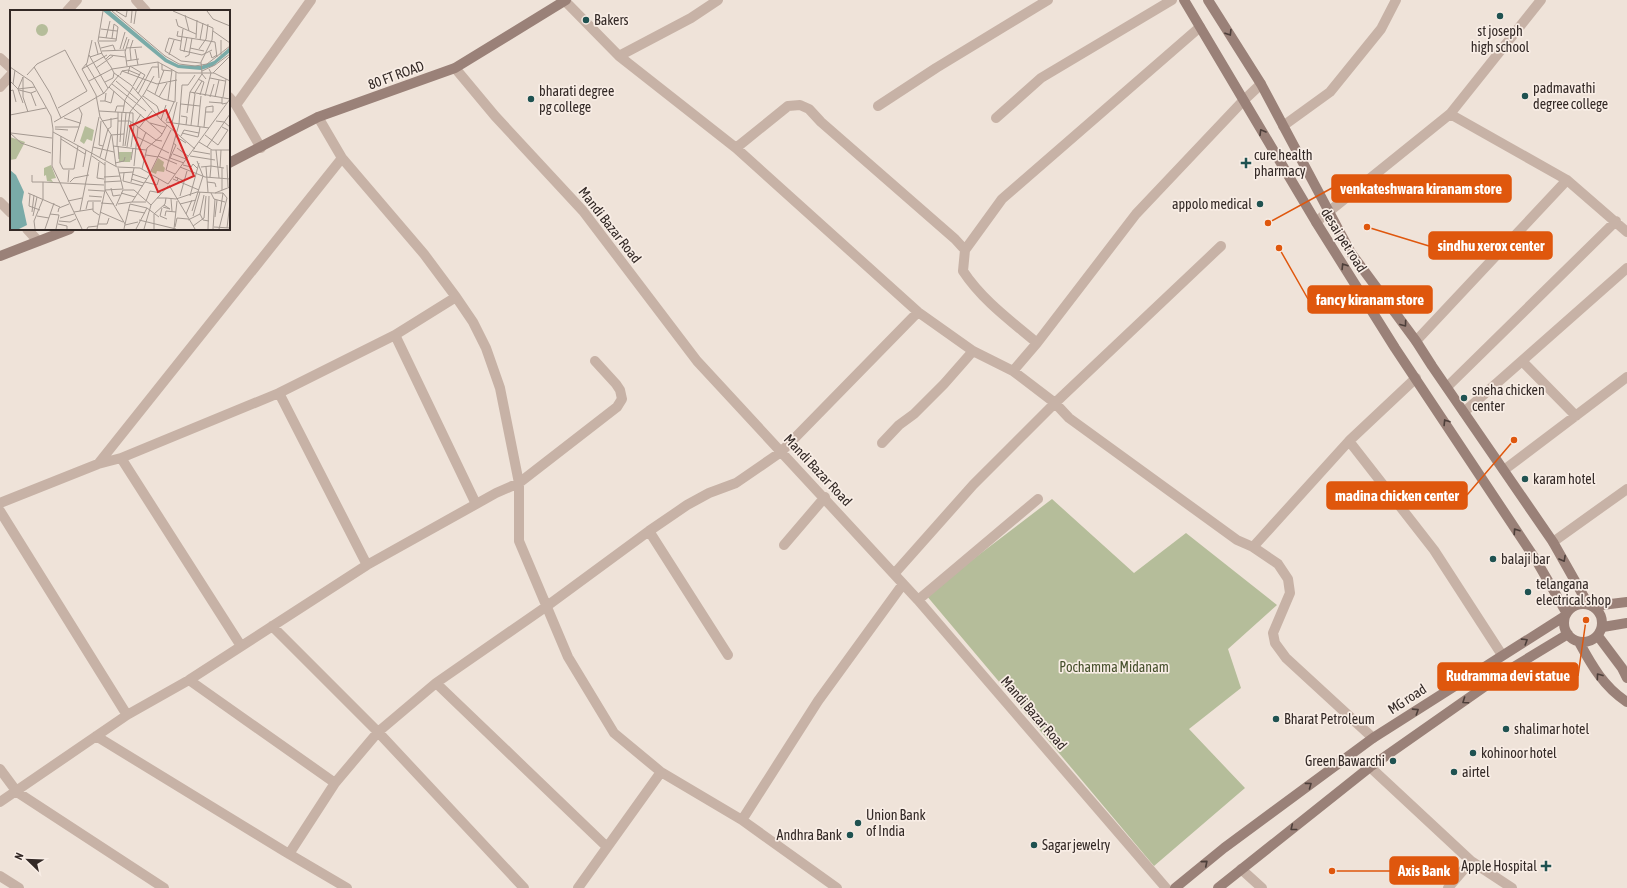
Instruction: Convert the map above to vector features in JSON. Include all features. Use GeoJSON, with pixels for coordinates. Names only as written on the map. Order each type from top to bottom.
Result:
{"type":"FeatureCollection","features":[{"type":"Feature","properties":{"kind":"street"},"geometry":{"type":"LineString","coordinates":[[68,10],[77,0]]}},
{"type":"Feature","properties":{"kind":"street"},"geometry":{"type":"LineString","coordinates":[[136,0],[145,10]]}},
{"type":"Feature","properties":{"kind":"street"},"geometry":{"type":"LineString","coordinates":[[261,148],[233,101],[311,0]]}},
{"type":"Feature","properties":{"kind":"street"},"geometry":{"type":"LineString","coordinates":[[565,0],[619,56],[736,148],[918,312],[973,351],[1013,371],[1055,403],[1069,418],[1237,540],[1253,547],[1278,564],[1288,579],[1290,593],[1273,633],[1275,644],[1286,658],[1373,738]]}},
{"type":"Feature","properties":{"kind":"street","name":"80 FT ROAD"},"geometry":{"type":"LineString","coordinates":[[230,163],[261,148],[318,117],[455,68],[565,0]]}},
{"type":"Feature","properties":{"kind":"street"},"geometry":{"type":"LineString","coordinates":[[619,56],[691,18],[718,0]]}},
{"type":"Feature","properties":{"kind":"street"},"geometry":{"type":"LineString","coordinates":[[878,106],[936,68],[1048,0]]}},
{"type":"Feature","properties":{"kind":"street"},"geometry":{"type":"LineString","coordinates":[[996,118],[1041,78],[1172,0]]}},
{"type":"Feature","properties":{"kind":"street","name":"desai pet road"},"geometry":{"type":"LineString","coordinates":[[1184,0],[1316,222],[1416,378],[1536,560],[1566,614]]}},
{"type":"Feature","properties":{"kind":"street","name":"desai pet road"},"geometry":{"type":"LineString","coordinates":[[1208,0],[1261,84],[1351,253],[1416,341],[1504,470],[1553,542],[1591,605]]}},
{"type":"Feature","properties":{"kind":"street"},"geometry":{"type":"LineString","coordinates":[[1283,126],[1330,92],[1381,29],[1396,0]]}},
{"type":"Feature","properties":{"kind":"street"},"geometry":{"type":"LineString","coordinates":[[1316,222],[1328,210],[1450,114],[1541,0]]}},
{"type":"Feature","properties":{"kind":"street"},"geometry":{"type":"LineString","coordinates":[[1037,343],[983,296],[972,284],[963,271],[966,250],[1002,199],[1200,27]]}},
{"type":"Feature","properties":{"kind":"street"},"geometry":{"type":"LineString","coordinates":[[0,58],[10,67]]}},
{"type":"Feature","properties":{"kind":"street","name":"Mandi Bazar Road"},"geometry":{"type":"LineString","coordinates":[[455,68],[495,116],[583,211],[697,361],[904,584],[1166,888]]}},
{"type":"Feature","properties":{"kind":"street"},"geometry":{"type":"LineString","coordinates":[[0,87],[10,76]]}},
{"type":"Feature","properties":{"kind":"street"},"geometry":{"type":"LineString","coordinates":[[1013,371],[1037,343],[1136,214],[1261,84]]}},
{"type":"Feature","properties":{"kind":"street"},"geometry":{"type":"LineString","coordinates":[[736,148],[788,106],[800,105],[810,109],[820,122],[966,250]]}},
{"type":"Feature","properties":{"kind":"street"},"geometry":{"type":"LineString","coordinates":[[1450,114],[1567,180],[1627,232]]}},
{"type":"Feature","properties":{"kind":"street"},"geometry":{"type":"LineString","coordinates":[[318,117],[342,158],[424,254],[473,322],[488,355],[500,388],[519,483],[519,541],[568,656],[614,733],[661,772],[742,820],[837,888]]}},
{"type":"Feature","properties":{"kind":"street"},"geometry":{"type":"LineString","coordinates":[[98,464],[342,158]]}},
{"type":"Feature","properties":{"kind":"street"},"geometry":{"type":"LineString","coordinates":[[1416,341],[1567,180]]}},
{"type":"Feature","properties":{"kind":"street"},"geometry":{"type":"LineString","coordinates":[[0,202],[10,212]]}},
{"type":"Feature","properties":{"kind":"street"},"geometry":{"type":"LineString","coordinates":[[1447,387],[1616,221]]}},
{"type":"Feature","properties":{"kind":"street"},"geometry":{"type":"LineString","coordinates":[[28,230],[38,241]]}},
{"type":"Feature","properties":{"kind":"street"},"geometry":{"type":"LineString","coordinates":[[0,256],[67,230]]}},
{"type":"Feature","properties":{"kind":"street"},"geometry":{"type":"LineString","coordinates":[[894,574],[973,485],[1055,403],[1221,246]]}},
{"type":"Feature","properties":{"kind":"street"},"geometry":{"type":"LineString","coordinates":[[1464,412],[1627,268]]}},
{"type":"Feature","properties":{"kind":"street"},"geometry":{"type":"LineString","coordinates":[[0,503],[98,464],[121,458],[279,393],[395,334],[456,297]]}},
{"type":"Feature","properties":{"kind":"street"},"geometry":{"type":"LineString","coordinates":[[289,854],[335,783],[378,732],[436,683],[547,606],[649,531],[687,505],[709,493],[736,483],[781,452],[918,312]]}},
{"type":"Feature","properties":{"kind":"street"},"geometry":{"type":"LineString","coordinates":[[395,334],[476,504]]}},
{"type":"Feature","properties":{"kind":"street"},"geometry":{"type":"LineString","coordinates":[[882,443],[899,425],[914,414],[944,384],[973,351]]}},
{"type":"Feature","properties":{"kind":"street"},"geometry":{"type":"LineString","coordinates":[[0,802],[17,792],[127,715],[189,680],[367,565],[476,504],[519,483],[617,407],[622,398],[620,390],[595,361]]}},
{"type":"Feature","properties":{"kind":"street"},"geometry":{"type":"LineString","coordinates":[[1522,361],[1576,416]]}},
{"type":"Feature","properties":{"kind":"street"},"geometry":{"type":"LineString","coordinates":[[1504,470],[1627,377]]}},
{"type":"Feature","properties":{"kind":"street"},"geometry":{"type":"LineString","coordinates":[[1253,547],[1349,441],[1416,378]]}},
{"type":"Feature","properties":{"kind":"street"},"geometry":{"type":"LineString","coordinates":[[279,393],[367,565]]}},
{"type":"Feature","properties":{"kind":"street"},"geometry":{"type":"LineString","coordinates":[[1349,441],[1434,550],[1502,655]]}},
{"type":"Feature","properties":{"kind":"street"},"geometry":{"type":"LineString","coordinates":[[121,458],[241,646]]}},
{"type":"Feature","properties":{"kind":"street"},"geometry":{"type":"LineString","coordinates":[[1553,542],[1627,489]]}},
{"type":"Feature","properties":{"kind":"street"},"geometry":{"type":"LineString","coordinates":[[784,545],[825,498]]}},
{"type":"Feature","properties":{"kind":"street"},"geometry":{"type":"LineString","coordinates":[[918,600],[1038,499]]}},
{"type":"Feature","properties":{"kind":"street"},"geometry":{"type":"LineString","coordinates":[[0,511],[127,715]]}},
{"type":"Feature","properties":{"kind":"street"},"geometry":{"type":"LineString","coordinates":[[649,531],[728,655]]}},
{"type":"Feature","properties":{"kind":"street"},"geometry":{"type":"LineString","coordinates":[[742,820],[818,701],[904,584]]}},
{"type":"Feature","properties":{"kind":"street"},"geometry":{"type":"LineString","coordinates":[[1627,602],[1575,606],[1566,614],[1565,628],[1568,634],[1580,642],[1591,665],[1606,686],[1627,702]]}},
{"type":"Feature","properties":{"kind":"street"},"geometry":{"type":"LineString","coordinates":[[1591,605],[1602,617],[1600,631],[1627,678]]}},
{"type":"Feature","properties":{"kind":"street","name":"MG road"},"geometry":{"type":"LineString","coordinates":[[1175,888],[1224,848],[1373,738],[1566,614]]}},
{"type":"Feature","properties":{"kind":"street"},"geometry":{"type":"LineString","coordinates":[[1580,642],[1592,640],[1600,631],[1627,623]]}},
{"type":"Feature","properties":{"kind":"street"},"geometry":{"type":"LineString","coordinates":[[272,626],[378,732],[524,888]]}},
{"type":"Feature","properties":{"kind":"street"},"geometry":{"type":"LineString","coordinates":[[1218,888],[1370,767],[1507,671],[1568,634]]}},
{"type":"Feature","properties":{"kind":"street"},"geometry":{"type":"LineString","coordinates":[[189,680],[335,783]]}},
{"type":"Feature","properties":{"kind":"street"},"geometry":{"type":"LineString","coordinates":[[436,683],[607,847]]}},
{"type":"Feature","properties":{"kind":"street"},"geometry":{"type":"LineString","coordinates":[[96,736],[289,854],[348,888]]}},
{"type":"Feature","properties":{"kind":"street"},"geometry":{"type":"LineString","coordinates":[[1370,767],[1471,861],[1512,888]]}},
{"type":"Feature","properties":{"kind":"street"},"geometry":{"type":"LineString","coordinates":[[0,769],[17,792],[164,888]]}},
{"type":"Feature","properties":{"kind":"street"},"geometry":{"type":"LineString","coordinates":[[578,888],[661,772]]}},
{"type":"Feature","properties":{"kind":"street"},"geometry":{"type":"LineString","coordinates":[[1448,888],[1471,861]]}},
{"type":"Feature","properties":{"kind":"street"},"geometry":{"type":"LineString","coordinates":[[1241,869],[1262,888]]}},
{"type":"Feature","properties":{"kind":"street"},"geometry":{"type":"LineString","coordinates":[[0,876],[19,888]]}},
{"type":"Feature","properties":{"kind":"green space","name":"Pochamma Midanam"},"geometry":{"type":"Polygon","coordinates":[[[1052,499],[1134,573],[1186,533],[1277,605],[1228,649],[1241,688],[1189,729],[1245,788],[1154,866],[926,595],[1052,499]]]}},
{"type":"Feature","properties":{"kind":"place","name":"st joseph high school"},"geometry":{"type":"Point","coordinates":[1500,16]}},
{"type":"Feature","properties":{"kind":"place","name":"Bakers"},"geometry":{"type":"Point","coordinates":[586,20]}},
{"type":"Feature","properties":{"kind":"place","name":"padmavathi degree college"},"geometry":{"type":"Point","coordinates":[1525,96]}},
{"type":"Feature","properties":{"kind":"place","name":"bharati degree pg college"},"geometry":{"type":"Point","coordinates":[531,99]}},
{"type":"Feature","properties":{"kind":"place","name":"cure health pharmacy"},"geometry":{"type":"Point","coordinates":[1246,163]}},
{"type":"Feature","properties":{"kind":"place","name":"appolo medical"},"geometry":{"type":"Point","coordinates":[1260,204]}},
{"type":"Feature","properties":{"kind":"place","name":"venkateshwara kiranam store"},"geometry":{"type":"Point","coordinates":[1268,223]}},
{"type":"Feature","properties":{"kind":"place","name":"sindhu xerox center"},"geometry":{"type":"Point","coordinates":[1367,227]}},
{"type":"Feature","properties":{"kind":"place","name":"fancy kiranam store"},"geometry":{"type":"Point","coordinates":[1279,248]}},
{"type":"Feature","properties":{"kind":"place","name":"sneha chicken center"},"geometry":{"type":"Point","coordinates":[1464,398]}},
{"type":"Feature","properties":{"kind":"place","name":"madina chicken center"},"geometry":{"type":"Point","coordinates":[1514,440]}},
{"type":"Feature","properties":{"kind":"place","name":"karam hotel"},"geometry":{"type":"Point","coordinates":[1525,479]}},
{"type":"Feature","properties":{"kind":"place","name":"balaji bar"},"geometry":{"type":"Point","coordinates":[1493,559]}},
{"type":"Feature","properties":{"kind":"place","name":"telangana electrical shop"},"geometry":{"type":"Point","coordinates":[1528,592]}},
{"type":"Feature","properties":{"kind":"place","name":"Rudramma devi statue"},"geometry":{"type":"Point","coordinates":[1586,620]}},
{"type":"Feature","properties":{"kind":"place","name":"Bharat Petroleum"},"geometry":{"type":"Point","coordinates":[1276,719]}},
{"type":"Feature","properties":{"kind":"place","name":"shalimar hotel"},"geometry":{"type":"Point","coordinates":[1506,729]}},
{"type":"Feature","properties":{"kind":"place","name":"kohinoor hotel"},"geometry":{"type":"Point","coordinates":[1473,753]}},
{"type":"Feature","properties":{"kind":"place","name":"Green Bawarchi"},"geometry":{"type":"Point","coordinates":[1393,761]}},
{"type":"Feature","properties":{"kind":"place","name":"airtel"},"geometry":{"type":"Point","coordinates":[1454,772]}},
{"type":"Feature","properties":{"kind":"place","name":"Union Bank of India"},"geometry":{"type":"Point","coordinates":[858,823]}},
{"type":"Feature","properties":{"kind":"place","name":"Andhra Bank"},"geometry":{"type":"Point","coordinates":[850,835]}},
{"type":"Feature","properties":{"kind":"place","name":"Sagar jewelry"},"geometry":{"type":"Point","coordinates":[1034,845]}},
{"type":"Feature","properties":{"kind":"place","name":"Apple Hospital"},"geometry":{"type":"Point","coordinates":[1546,866]}},
{"type":"Feature","properties":{"kind":"place","name":"Axis Bank"},"geometry":{"type":"Point","coordinates":[1332,871]}}]}
